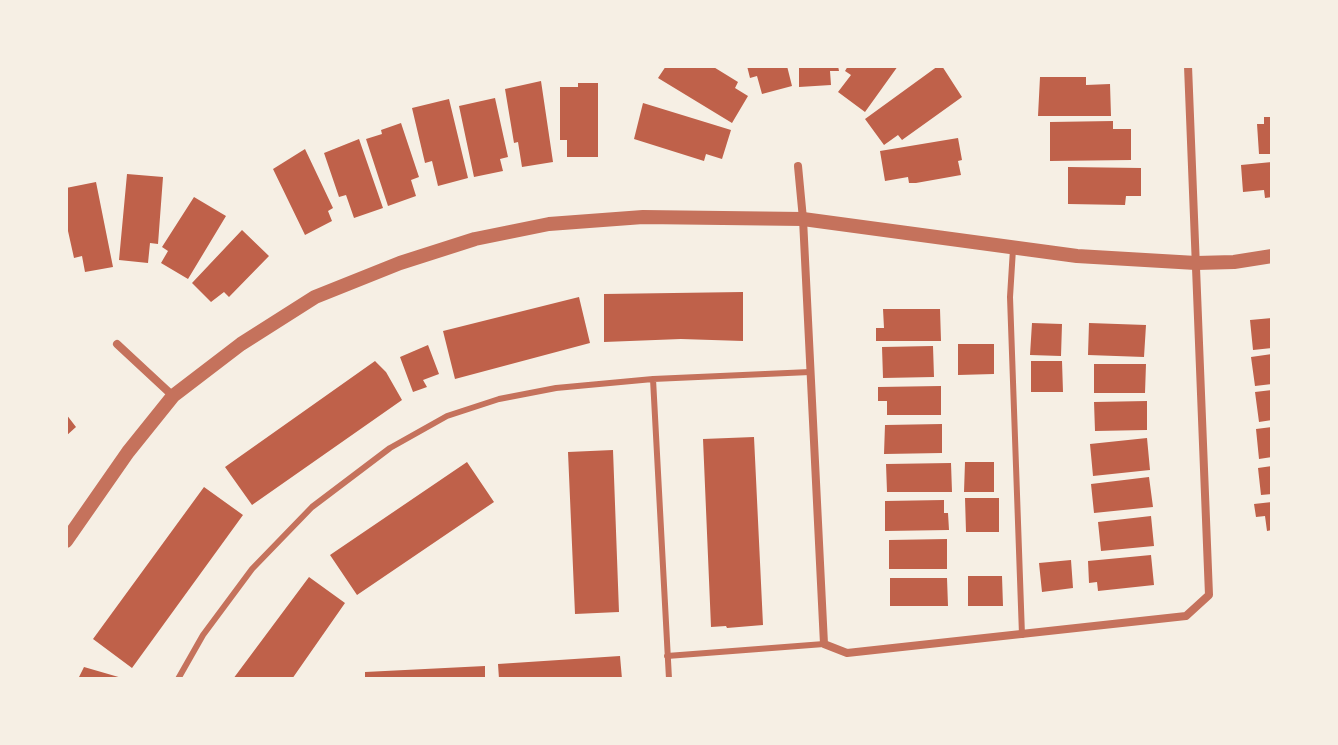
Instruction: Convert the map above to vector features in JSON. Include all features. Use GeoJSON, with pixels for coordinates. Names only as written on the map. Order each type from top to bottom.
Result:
{"type":"FeatureCollection","features":[{"type":"Feature","properties":{"kind":"street"},"geometry":{"type":"LineString","coordinates":[[798,166],[824,644],[847,653],[1186,616],[1209,595],[1188,66]]}},
{"type":"Feature","properties":{"kind":"street"},"geometry":{"type":"LineString","coordinates":[[66,541],[128,452],[173,396],[241,344],[315,297],[400,263],[475,239],[549,224],[643,217],[803,219],[1077,256],[1196,263],[1234,262],[1272,256]]}},
{"type":"Feature","properties":{"kind":"street"},"geometry":{"type":"LineString","coordinates":[[117,344],[173,396]]}},
{"type":"Feature","properties":{"kind":"lane"},"geometry":{"type":"LineString","coordinates":[[1013,249],[1010,297],[1022,635]]}},
{"type":"Feature","properties":{"kind":"lane"},"geometry":{"type":"LineString","coordinates":[[178,679],[203,635],[252,569],[312,507],[390,448],[447,416],[499,399],[556,388],[653,379],[810,372]]}},
{"type":"Feature","properties":{"kind":"lane"},"geometry":{"type":"LineString","coordinates":[[653,379],[669,679]]}},
{"type":"Feature","properties":{"kind":"lane"},"geometry":{"type":"LineString","coordinates":[[667,656],[824,644]]}},
{"type":"Feature","properties":{"kind":"building"},"geometry":{"type":"Polygon","coordinates":[[[666,66],[712,66],[738,82],[735,88],[748,96],[732,123],[658,78],[666,66]]]}},
{"type":"Feature","properties":{"kind":"building"},"geometry":{"type":"Polygon","coordinates":[[[747,66],[787,66],[792,86],[762,94],[757,76],[750,78],[747,66]]]}},
{"type":"Feature","properties":{"kind":"building"},"geometry":{"type":"Polygon","coordinates":[[[799,66],[838,66],[839,71],[830,71],[831,85],[799,87],[799,66]]]}},
{"type":"Feature","properties":{"kind":"building"},"geometry":{"type":"Polygon","coordinates":[[[848,66],[898,66],[865,112],[838,92],[851,75],[845,71],[848,66]]]}},
{"type":"Feature","properties":{"kind":"building"},"geometry":{"type":"Polygon","coordinates":[[[942,66],[962,97],[902,140],[898,135],[884,145],[865,119],[942,66]]]}},
{"type":"Feature","properties":{"kind":"building"},"geometry":{"type":"Polygon","coordinates":[[[1040,77],[1086,77],[1086,85],[1110,84],[1111,116],[1038,116],[1040,77]]]}},
{"type":"Feature","properties":{"kind":"building"},"geometry":{"type":"Polygon","coordinates":[[[541,81],[553,162],[522,167],[518,142],[514,143],[505,89],[541,81]]]}},
{"type":"Feature","properties":{"kind":"building"},"geometry":{"type":"Polygon","coordinates":[[[578,83],[598,83],[598,157],[567,157],[567,140],[560,140],[560,87],[578,87],[578,83]]]}},
{"type":"Feature","properties":{"kind":"building"},"geometry":{"type":"Polygon","coordinates":[[[495,98],[508,157],[500,159],[503,171],[474,177],[459,106],[495,98]]]}},
{"type":"Feature","properties":{"kind":"building"},"geometry":{"type":"Polygon","coordinates":[[[449,99],[468,178],[438,186],[432,161],[425,163],[412,108],[449,99]]]}},
{"type":"Feature","properties":{"kind":"building"},"geometry":{"type":"Polygon","coordinates":[[[643,103],[731,130],[722,159],[706,154],[704,161],[634,139],[643,103]]]}},
{"type":"Feature","properties":{"kind":"building"},"geometry":{"type":"Polygon","coordinates":[[[1264,117],[1272,117],[1272,154],[1259,154],[1257,124],[1264,124],[1264,117]]]}},
{"type":"Feature","properties":{"kind":"building"},"geometry":{"type":"Polygon","coordinates":[[[1113,121],[1113,129],[1131,129],[1131,160],[1050,161],[1050,122],[1113,121]]]}},
{"type":"Feature","properties":{"kind":"building"},"geometry":{"type":"Polygon","coordinates":[[[401,123],[419,177],[411,180],[416,196],[388,206],[366,139],[401,123]]]}},
{"type":"Feature","properties":{"kind":"building"},"geometry":{"type":"Polygon","coordinates":[[[958,138],[961,175],[916,183],[909,183],[908,177],[885,181],[880,151],[958,138]]]}},
{"type":"Feature","properties":{"kind":"building"},"geometry":{"type":"Polygon","coordinates":[[[359,139],[383,208],[354,218],[346,195],[339,197],[324,153],[359,139]]]}},
{"type":"Feature","properties":{"kind":"building"},"geometry":{"type":"Polygon","coordinates":[[[305,149],[333,208],[328,211],[332,221],[305,235],[273,169],[305,149]]]}},
{"type":"Feature","properties":{"kind":"building"},"geometry":{"type":"Polygon","coordinates":[[[1272,162],[1272,197],[1265,198],[1264,190],[1243,192],[1241,165],[1272,162]]]}},
{"type":"Feature","properties":{"kind":"building"},"geometry":{"type":"Polygon","coordinates":[[[1068,167],[1141,168],[1141,196],[1126,196],[1125,205],[1068,204],[1068,167]]]}},
{"type":"Feature","properties":{"kind":"building"},"geometry":{"type":"Polygon","coordinates":[[[127,174],[163,177],[158,244],[150,243],[148,263],[119,260],[127,174]]]}},
{"type":"Feature","properties":{"kind":"building"},"geometry":{"type":"Polygon","coordinates":[[[96,182],[113,267],[85,272],[82,256],[74,258],[66,222],[66,188],[96,182]]]}},
{"type":"Feature","properties":{"kind":"building"},"geometry":{"type":"Polygon","coordinates":[[[194,197],[226,216],[188,279],[161,263],[168,251],[162,247],[194,197]]]}},
{"type":"Feature","properties":{"kind":"building"},"geometry":{"type":"Polygon","coordinates":[[[242,230],[269,256],[229,297],[224,292],[211,302],[192,283],[242,230]]]}},
{"type":"Feature","properties":{"kind":"building"},"geometry":{"type":"Polygon","coordinates":[[[743,292],[743,341],[681,339],[604,342],[604,294],[743,292]]]}},
{"type":"Feature","properties":{"kind":"building"},"geometry":{"type":"Polygon","coordinates":[[[579,297],[590,343],[455,379],[443,331],[579,297]]]}},
{"type":"Feature","properties":{"kind":"building"},"geometry":{"type":"Polygon","coordinates":[[[883,309],[940,309],[941,341],[876,341],[876,328],[884,328],[883,309]]]}},
{"type":"Feature","properties":{"kind":"building"},"geometry":{"type":"Polygon","coordinates":[[[1272,318],[1272,348],[1253,350],[1250,320],[1272,318]]]}},
{"type":"Feature","properties":{"kind":"building"},"geometry":{"type":"Polygon","coordinates":[[[1032,323],[1062,324],[1061,356],[1030,355],[1032,323]]]}},
{"type":"Feature","properties":{"kind":"building"},"geometry":{"type":"Polygon","coordinates":[[[1089,323],[1146,325],[1144,357],[1088,355],[1089,323]]]}},
{"type":"Feature","properties":{"kind":"building"},"geometry":{"type":"Polygon","coordinates":[[[958,344],[994,344],[994,374],[958,375],[958,344]]]}},
{"type":"Feature","properties":{"kind":"building"},"geometry":{"type":"Polygon","coordinates":[[[428,345],[439,374],[423,380],[427,387],[413,392],[400,357],[428,345]]]}},
{"type":"Feature","properties":{"kind":"building"},"geometry":{"type":"Polygon","coordinates":[[[933,346],[934,377],[883,378],[882,347],[933,346]]]}},
{"type":"Feature","properties":{"kind":"building"},"geometry":{"type":"Polygon","coordinates":[[[1272,354],[1272,384],[1255,386],[1251,357],[1272,354]]]}},
{"type":"Feature","properties":{"kind":"building"},"geometry":{"type":"Polygon","coordinates":[[[375,361],[386,372],[402,400],[252,505],[225,467],[375,361]]]}},
{"type":"Feature","properties":{"kind":"building"},"geometry":{"type":"Polygon","coordinates":[[[1031,361],[1062,361],[1063,392],[1031,392],[1031,361]]]}},
{"type":"Feature","properties":{"kind":"building"},"geometry":{"type":"Polygon","coordinates":[[[1094,364],[1146,364],[1145,393],[1094,393],[1094,364]]]}},
{"type":"Feature","properties":{"kind":"building"},"geometry":{"type":"Polygon","coordinates":[[[941,386],[941,415],[887,415],[887,401],[878,401],[878,387],[941,386]]]}},
{"type":"Feature","properties":{"kind":"building"},"geometry":{"type":"Polygon","coordinates":[[[1272,390],[1272,420],[1259,422],[1255,392],[1272,390]]]}},
{"type":"Feature","properties":{"kind":"building"},"geometry":{"type":"Polygon","coordinates":[[[1147,401],[1147,430],[1095,431],[1094,402],[1147,401]]]}},
{"type":"Feature","properties":{"kind":"building"},"geometry":{"type":"Polygon","coordinates":[[[66,414],[76,427],[66,436],[66,414]]]}},
{"type":"Feature","properties":{"kind":"building"},"geometry":{"type":"Polygon","coordinates":[[[942,424],[942,453],[884,454],[885,425],[942,424]]]}},
{"type":"Feature","properties":{"kind":"building"},"geometry":{"type":"Polygon","coordinates":[[[1272,427],[1272,457],[1259,459],[1256,429],[1272,427]]]}},
{"type":"Feature","properties":{"kind":"building"},"geometry":{"type":"Polygon","coordinates":[[[754,437],[763,625],[711,627],[703,439],[754,437]]]}},
{"type":"Feature","properties":{"kind":"building"},"geometry":{"type":"Polygon","coordinates":[[[1147,438],[1150,470],[1093,476],[1090,444],[1147,438]]]}},
{"type":"Feature","properties":{"kind":"building"},"geometry":{"type":"Polygon","coordinates":[[[613,450],[619,612],[575,614],[568,452],[613,450]]]}},
{"type":"Feature","properties":{"kind":"building"},"geometry":{"type":"Polygon","coordinates":[[[467,462],[494,502],[357,595],[330,555],[467,462]]]}},
{"type":"Feature","properties":{"kind":"building"},"geometry":{"type":"Polygon","coordinates":[[[965,462],[994,462],[994,492],[964,492],[965,462]]]}},
{"type":"Feature","properties":{"kind":"building"},"geometry":{"type":"Polygon","coordinates":[[[951,463],[952,492],[887,492],[886,464],[951,463]]]}},
{"type":"Feature","properties":{"kind":"building"},"geometry":{"type":"Polygon","coordinates":[[[1272,466],[1272,494],[1261,495],[1258,468],[1272,466]]]}},
{"type":"Feature","properties":{"kind":"building"},"geometry":{"type":"Polygon","coordinates":[[[1149,477],[1153,507],[1094,513],[1091,484],[1149,477]]]}},
{"type":"Feature","properties":{"kind":"building"},"geometry":{"type":"Polygon","coordinates":[[[204,487],[243,515],[132,668],[93,639],[204,487]]]}},
{"type":"Feature","properties":{"kind":"building"},"geometry":{"type":"Polygon","coordinates":[[[965,498],[999,498],[999,532],[966,532],[965,498]]]}},
{"type":"Feature","properties":{"kind":"building"},"geometry":{"type":"Polygon","coordinates":[[[944,500],[949,530],[885,531],[885,501],[944,500]]]}},
{"type":"Feature","properties":{"kind":"building"},"geometry":{"type":"Polygon","coordinates":[[[1272,502],[1272,530],[1267,531],[1265,516],[1256,517],[1254,504],[1272,502]]]}},
{"type":"Feature","properties":{"kind":"building"},"geometry":{"type":"Polygon","coordinates":[[[1151,516],[1154,546],[1101,551],[1098,522],[1151,516]]]}},
{"type":"Feature","properties":{"kind":"building"},"geometry":{"type":"Polygon","coordinates":[[[947,539],[947,569],[889,569],[889,540],[947,539]]]}},
{"type":"Feature","properties":{"kind":"building"},"geometry":{"type":"Polygon","coordinates":[[[1151,555],[1154,585],[1098,591],[1097,582],[1089,583],[1088,561],[1151,555]]]}},
{"type":"Feature","properties":{"kind":"building"},"geometry":{"type":"Polygon","coordinates":[[[1071,560],[1073,588],[1042,592],[1039,563],[1071,560]]]}},
{"type":"Feature","properties":{"kind":"building"},"geometry":{"type":"Polygon","coordinates":[[[968,576],[1002,576],[1003,606],[968,606],[968,576]]]}},
{"type":"Feature","properties":{"kind":"building"},"geometry":{"type":"Polygon","coordinates":[[[309,577],[345,603],[292,679],[233,679],[309,577]]]}},
{"type":"Feature","properties":{"kind":"building"},"geometry":{"type":"Polygon","coordinates":[[[890,578],[947,578],[948,606],[890,606],[890,578]]]}},
{"type":"Feature","properties":{"kind":"building"},"geometry":{"type":"Polygon","coordinates":[[[620,656],[622,679],[499,679],[498,664],[620,656]]]}},
{"type":"Feature","properties":{"kind":"building"},"geometry":{"type":"Polygon","coordinates":[[[485,666],[485,679],[365,679],[365,672],[485,666]]]}},
{"type":"Feature","properties":{"kind":"building"},"geometry":{"type":"Polygon","coordinates":[[[84,667],[122,678],[122,679],[78,679],[84,667]]]}}]}
